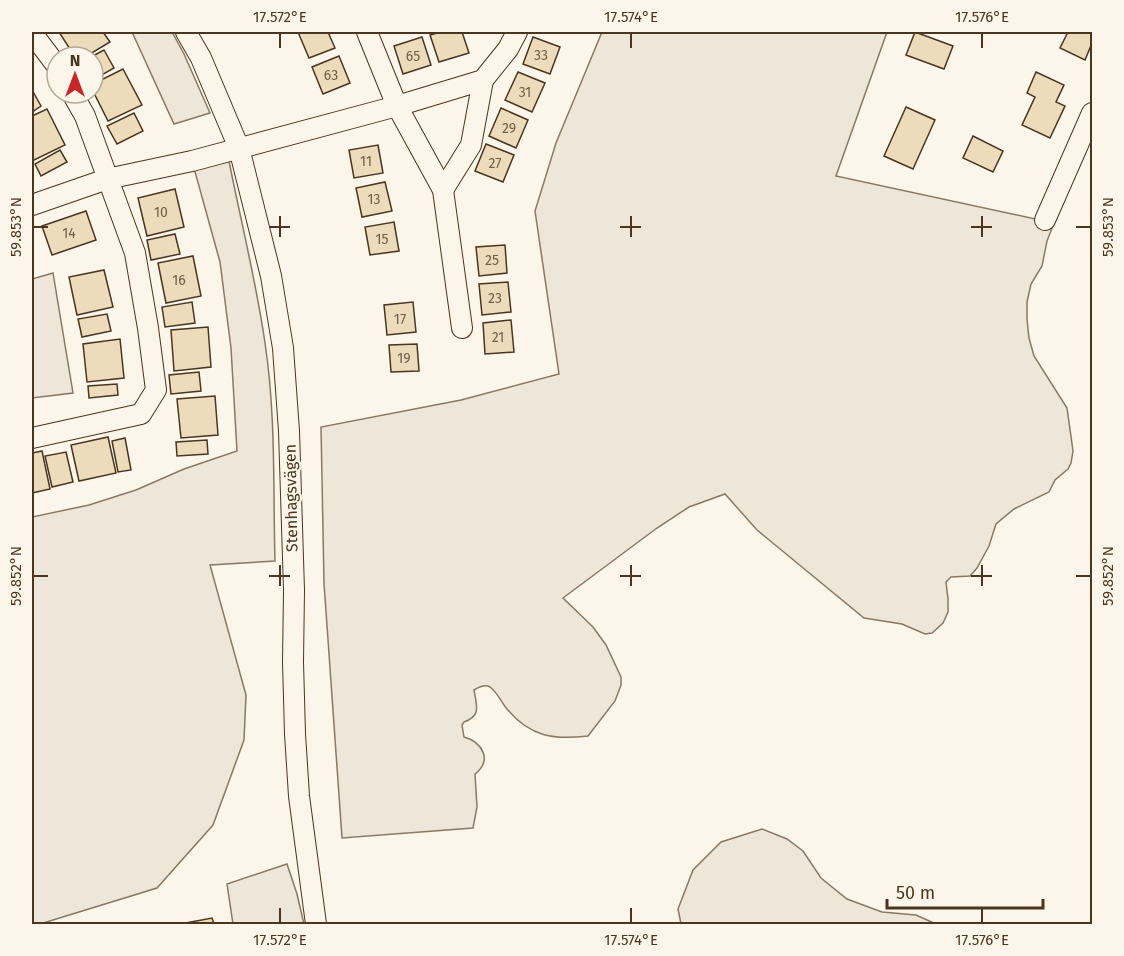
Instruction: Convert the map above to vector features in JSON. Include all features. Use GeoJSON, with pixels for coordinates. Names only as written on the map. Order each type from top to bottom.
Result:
{"type":"FeatureCollection","features":[{"type":"Feature","properties":{"kind":"street","name":"Stenhagsvägen"},"geometry":{"type":"LineString","coordinates":[[186,32],[201,58],[239,148],[271,276],[283,348],[289,431],[294,590],[295,734],[299,796],[316,924]]}},
{"type":"Feature","properties":{"kind":"street"},"geometry":{"type":"LineString","coordinates":[[367,32],[397,106],[444,190],[462,328]]}},
{"type":"Feature","properties":{"kind":"street"},"geometry":{"type":"LineString","coordinates":[[444,190],[471,145],[483,80],[508,49],[517,32]]}},
{"type":"Feature","properties":{"kind":"street"},"geometry":{"type":"LineString","coordinates":[[32,33],[45,50]]}},
{"type":"Feature","properties":{"kind":"street"},"geometry":{"type":"LineString","coordinates":[[32,205],[108,179],[192,161],[397,106],[483,80]]}},
{"type":"Feature","properties":{"kind":"street"},"geometry":{"type":"LineString","coordinates":[[32,438],[141,414],[156,390],[135,253],[85,116],[79,105]]}},
{"type":"Feature","properties":{"kind":"street"},"geometry":{"type":"LineString","coordinates":[[1045,219],[1092,113]]}},
{"type":"Feature","properties":{"kind":"shaded area"},"geometry":{"type":"Polygon","coordinates":[[[132,32],[172,32],[210,113],[174,124],[132,32]]]}},
{"type":"Feature","properties":{"kind":"shaded area"},"geometry":{"type":"Polygon","coordinates":[[[602,32],[887,32],[836,176],[1054,223],[1047,241],[1042,266],[1031,284],[1027,302],[1027,319],[1034,356],[1067,408],[1073,451],[1071,463],[1068,469],[1055,480],[1049,492],[1014,509],[996,524],[989,546],[970,576],[951,577],[946,582],[948,612],[943,623],[932,633],[925,634],[902,624],[864,618],[757,530],[725,494],[689,507],[563,598],[593,627],[606,645],[621,677],[621,685],[615,701],[588,736],[553,737],[534,731],[516,718],[490,687],[480,687],[474,690],[477,706],[475,714],[462,725],[464,737],[480,747],[484,757],[480,769],[475,774],[477,807],[473,828],[342,838],[324,583],[321,427],[461,400],[559,374],[535,211],[556,143],[602,32]]]}},
{"type":"Feature","properties":{"kind":"shaded area"},"geometry":{"type":"Polygon","coordinates":[[[228,156],[253,272],[265,343],[271,397],[273,452],[275,561],[210,565],[246,695],[244,740],[213,825],[157,888],[40,924],[32,924],[32,517],[89,505],[136,490],[184,469],[237,451],[231,348],[220,262],[192,161],[228,156]]]}},
{"type":"Feature","properties":{"kind":"shaded area"},"geometry":{"type":"Polygon","coordinates":[[[53,273],[73,393],[32,398],[32,279],[53,273]]]}},
{"type":"Feature","properties":{"kind":"shaded area"},"geometry":{"type":"Polygon","coordinates":[[[762,829],[787,839],[803,851],[821,878],[847,899],[882,912],[916,915],[936,924],[681,924],[678,909],[693,870],[721,842],[762,829]]]}},
{"type":"Feature","properties":{"kind":"shaded area"},"geometry":{"type":"Polygon","coordinates":[[[287,864],[304,924],[233,924],[227,884],[287,864]]]}},
{"type":"Feature","properties":{"kind":"building"},"geometry":{"type":"Polygon","coordinates":[[[59,32],[103,32],[110,42],[105,45],[67,45],[59,32]]]}},
{"type":"Feature","properties":{"kind":"building"},"geometry":{"type":"Polygon","coordinates":[[[298,32],[328,32],[335,48],[309,58],[298,32]]]}},
{"type":"Feature","properties":{"kind":"building"},"geometry":{"type":"Polygon","coordinates":[[[441,32],[462,32],[469,53],[439,62],[430,35],[441,32]]]}},
{"type":"Feature","properties":{"kind":"building"},"geometry":{"type":"Polygon","coordinates":[[[915,32],[953,46],[944,69],[906,55],[915,32]]]}},
{"type":"Feature","properties":{"kind":"building"},"geometry":{"type":"Polygon","coordinates":[[[1068,32],[1092,32],[1092,43],[1085,60],[1060,48],[1068,32]]]}},
{"type":"Feature","properties":{"kind":"building"},"geometry":{"type":"Polygon","coordinates":[[[422,37],[431,65],[403,74],[394,46],[422,37]]]}},
{"type":"Feature","properties":{"kind":"building"},"geometry":{"type":"Polygon","coordinates":[[[533,37],[560,47],[550,74],[523,64],[533,37]]]}},
{"type":"Feature","properties":{"kind":"building"},"geometry":{"type":"Polygon","coordinates":[[[105,52],[114,68],[105,73],[105,52]]]}},
{"type":"Feature","properties":{"kind":"building"},"geometry":{"type":"Polygon","coordinates":[[[339,56],[350,83],[323,94],[312,67],[339,56]]]}},
{"type":"Feature","properties":{"kind":"building"},"geometry":{"type":"Polygon","coordinates":[[[123,69],[142,105],[108,121],[100,105],[105,105],[105,78],[123,69]]]}},
{"type":"Feature","properties":{"kind":"building"},"geometry":{"type":"Polygon","coordinates":[[[518,72],[545,83],[532,112],[505,100],[518,72]]]}},
{"type":"Feature","properties":{"kind":"building"},"geometry":{"type":"Polygon","coordinates":[[[1036,72],[1064,85],[1056,102],[1065,106],[1050,138],[1022,125],[1035,97],[1027,93],[1036,72]]]}},
{"type":"Feature","properties":{"kind":"building"},"geometry":{"type":"Polygon","coordinates":[[[32,90],[41,106],[32,112],[32,90]]]}},
{"type":"Feature","properties":{"kind":"building"},"geometry":{"type":"Polygon","coordinates":[[[906,107],[935,120],[913,169],[884,156],[906,107]]]}},
{"type":"Feature","properties":{"kind":"building"},"geometry":{"type":"Polygon","coordinates":[[[501,108],[528,120],[516,148],[489,136],[501,108]]]}},
{"type":"Feature","properties":{"kind":"building"},"geometry":{"type":"Polygon","coordinates":[[[47,109],[65,145],[32,161],[32,116],[47,109]]]}},
{"type":"Feature","properties":{"kind":"building"},"geometry":{"type":"Polygon","coordinates":[[[134,113],[143,131],[117,144],[107,126],[134,113]]]}},
{"type":"Feature","properties":{"kind":"building"},"geometry":{"type":"Polygon","coordinates":[[[973,136],[1003,151],[993,172],[963,158],[973,136]]]}},
{"type":"Feature","properties":{"kind":"building"},"geometry":{"type":"Polygon","coordinates":[[[486,144],[514,155],[503,182],[475,171],[486,144]]]}},
{"type":"Feature","properties":{"kind":"building"},"geometry":{"type":"Polygon","coordinates":[[[378,145],[383,173],[354,178],[349,150],[378,145]]]}},
{"type":"Feature","properties":{"kind":"building"},"geometry":{"type":"Polygon","coordinates":[[[60,150],[67,162],[41,176],[35,164],[60,150]]]}},
{"type":"Feature","properties":{"kind":"building"},"geometry":{"type":"Polygon","coordinates":[[[385,182],[392,211],[362,217],[356,188],[385,182]]]}},
{"type":"Feature","properties":{"kind":"building"},"geometry":{"type":"Polygon","coordinates":[[[175,189],[184,227],[147,236],[138,198],[175,189]]]}},
{"type":"Feature","properties":{"kind":"building"},"geometry":{"type":"Polygon","coordinates":[[[86,211],[96,240],[52,255],[42,226],[86,211]]]}},
{"type":"Feature","properties":{"kind":"building"},"geometry":{"type":"Polygon","coordinates":[[[394,222],[399,251],[370,255],[365,227],[394,222]]]}},
{"type":"Feature","properties":{"kind":"building"},"geometry":{"type":"Polygon","coordinates":[[[175,234],[180,254],[151,260],[147,240],[175,234]]]}},
{"type":"Feature","properties":{"kind":"building"},"geometry":{"type":"Polygon","coordinates":[[[505,245],[507,273],[479,276],[476,247],[505,245]]]}},
{"type":"Feature","properties":{"kind":"building"},"geometry":{"type":"Polygon","coordinates":[[[193,256],[201,296],[166,303],[158,263],[193,256]]]}},
{"type":"Feature","properties":{"kind":"building"},"geometry":{"type":"Polygon","coordinates":[[[104,270],[113,307],[77,315],[69,277],[104,270]]]}},
{"type":"Feature","properties":{"kind":"building"},"geometry":{"type":"Polygon","coordinates":[[[508,282],[511,312],[482,315],[479,284],[508,282]]]}},
{"type":"Feature","properties":{"kind":"building"},"geometry":{"type":"Polygon","coordinates":[[[192,302],[195,323],[165,327],[162,307],[192,302]]]}},
{"type":"Feature","properties":{"kind":"building"},"geometry":{"type":"Polygon","coordinates":[[[413,302],[416,332],[387,335],[384,305],[413,302]]]}},
{"type":"Feature","properties":{"kind":"building"},"geometry":{"type":"Polygon","coordinates":[[[107,314],[111,331],[82,337],[78,319],[107,314]]]}},
{"type":"Feature","properties":{"kind":"building"},"geometry":{"type":"Polygon","coordinates":[[[511,320],[514,352],[485,354],[483,323],[511,320]]]}},
{"type":"Feature","properties":{"kind":"building"},"geometry":{"type":"Polygon","coordinates":[[[208,327],[211,367],[174,371],[171,330],[208,327]]]}},
{"type":"Feature","properties":{"kind":"building"},"geometry":{"type":"Polygon","coordinates":[[[120,339],[124,378],[87,382],[83,344],[120,339]]]}},
{"type":"Feature","properties":{"kind":"building"},"geometry":{"type":"Polygon","coordinates":[[[417,344],[419,371],[391,372],[389,345],[417,344]]]}},
{"type":"Feature","properties":{"kind":"building"},"geometry":{"type":"Polygon","coordinates":[[[199,372],[201,391],[171,394],[169,375],[199,372]]]}},
{"type":"Feature","properties":{"kind":"building"},"geometry":{"type":"Polygon","coordinates":[[[117,384],[118,395],[89,398],[88,386],[117,384]]]}},
{"type":"Feature","properties":{"kind":"building"},"geometry":{"type":"Polygon","coordinates":[[[215,396],[218,435],[181,438],[177,399],[215,396]]]}},
{"type":"Feature","properties":{"kind":"building"},"geometry":{"type":"Polygon","coordinates":[[[108,437],[116,473],[79,481],[71,445],[108,437]]]}},
{"type":"Feature","properties":{"kind":"building"},"geometry":{"type":"Polygon","coordinates":[[[125,438],[131,470],[118,472],[112,441],[125,438]]]}},
{"type":"Feature","properties":{"kind":"building"},"geometry":{"type":"Polygon","coordinates":[[[207,440],[208,454],[177,456],[176,442],[207,440]]]}},
{"type":"Feature","properties":{"kind":"building"},"geometry":{"type":"Polygon","coordinates":[[[42,451],[50,489],[32,493],[32,453],[42,451]]]}},
{"type":"Feature","properties":{"kind":"building"},"geometry":{"type":"Polygon","coordinates":[[[66,452],[73,482],[52,487],[45,456],[66,452]]]}},
{"type":"Feature","properties":{"kind":"building"},"geometry":{"type":"Polygon","coordinates":[[[212,918],[214,924],[180,924],[212,918]]]}}]}
